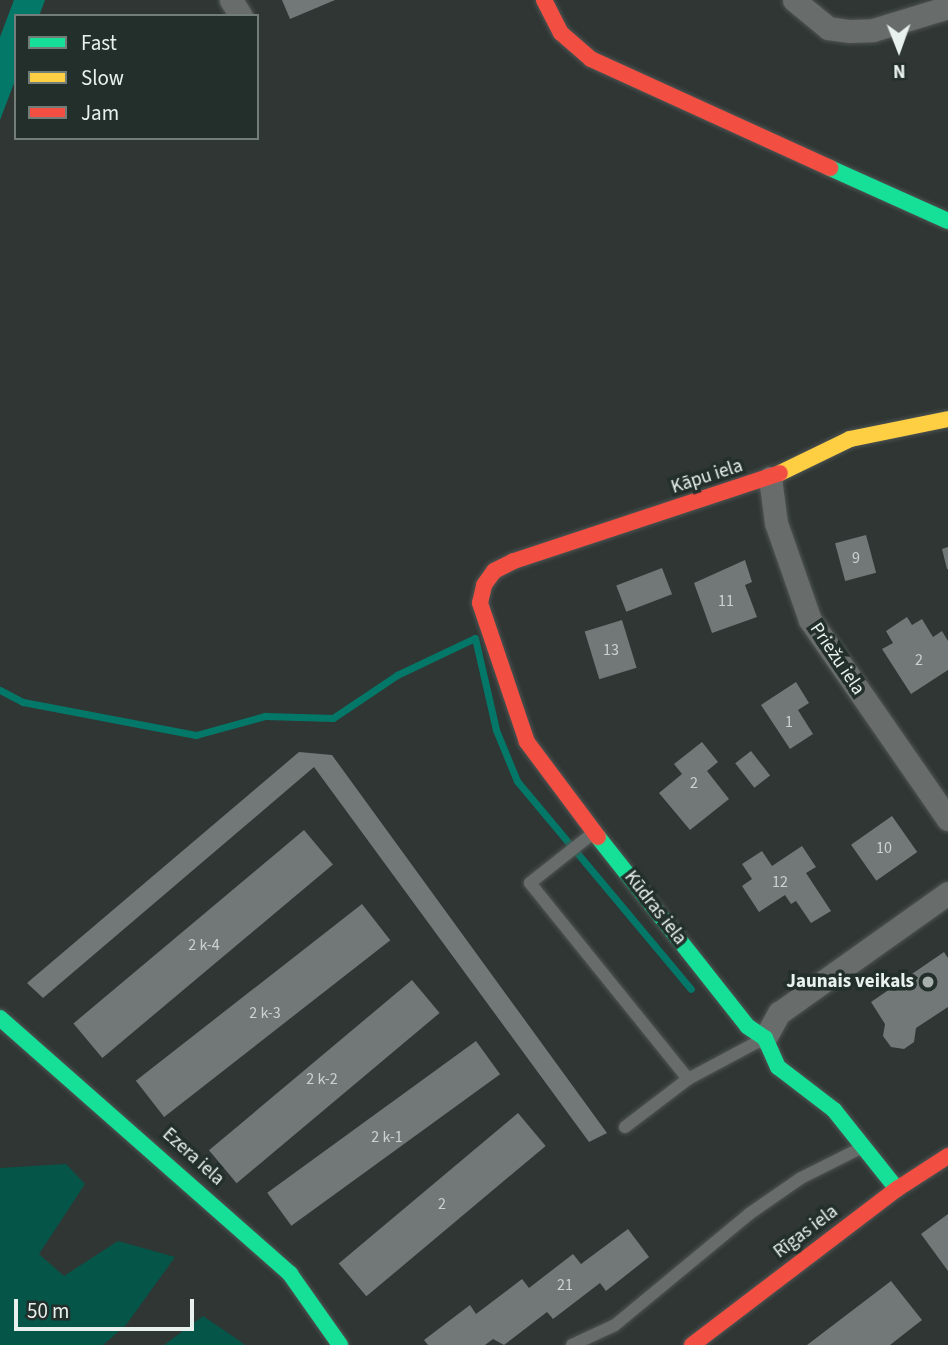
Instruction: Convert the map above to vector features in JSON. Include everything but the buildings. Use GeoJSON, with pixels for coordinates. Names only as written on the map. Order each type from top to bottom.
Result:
{"type":"FeatureCollection","features":[{"type":"Feature","properties":{"kind":"street"},"geometry":{"type":"LineString","coordinates":[[544,0],[561,33],[591,59],[948,221]]}},
{"type":"Feature","properties":{"kind":"street"},"geometry":{"type":"LineString","coordinates":[[800,7],[828,28],[862,30],[948,7]]}},
{"type":"Feature","properties":{"kind":"street","name":"Kāpu iela"},"geometry":{"type":"LineString","coordinates":[[484,585],[494,571],[514,561],[770,478],[850,439],[948,419]]}},
{"type":"Feature","properties":{"kind":"street","name":"Priežu iela"},"geometry":{"type":"LineString","coordinates":[[770,478],[776,523],[810,620],[948,819]]}},
{"type":"Feature","properties":{"kind":"street","name":"Kūdras iela"},"geometry":{"type":"LineString","coordinates":[[484,585],[480,603],[527,742],[747,1026],[765,1038],[778,1067],[834,1110],[897,1189]]}},
{"type":"Feature","properties":{"kind":"street"},"geometry":{"type":"LineString","coordinates":[[765,1038],[779,1013],[948,893]]}},
{"type":"Feature","properties":{"kind":"street","name":"Ezera iela"},"geometry":{"type":"LineString","coordinates":[[0,1018],[290,1273],[340,1345]]}},
{"type":"Feature","properties":{"kind":"street","name":"Rīgas iela"},"geometry":{"type":"LineString","coordinates":[[692,1345],[897,1189],[948,1156]]}},
{"type":"Feature","properties":{"kind":"lane"},"geometry":{"type":"LineString","coordinates":[[595,832],[530,883],[688,1079]]}},
{"type":"Feature","properties":{"kind":"lane"},"geometry":{"type":"LineString","coordinates":[[625,1127],[688,1079],[765,1038]]}},
{"type":"Feature","properties":{"kind":"lane"},"geometry":{"type":"LineString","coordinates":[[572,1345],[615,1325],[749,1214],[801,1178],[865,1146]]}},
{"type":"Feature","properties":{"kind":"shaded area"},"geometry":{"type":"Polygon","coordinates":[[[14,0],[45,0],[40,14],[14,14],[14,83],[0,120],[0,37],[14,0]]]}},
{"type":"Feature","properties":{"kind":"shaded area"},"geometry":{"type":"Polygon","coordinates":[[[66,1164],[85,1184],[39,1254],[64,1276],[118,1241],[175,1257],[126,1325],[103,1345],[0,1345],[0,1168],[66,1164]]]}},
{"type":"Feature","properties":{"kind":"shaded area"},"geometry":{"type":"Polygon","coordinates":[[[203,1316],[234,1337],[245,1345],[164,1345],[203,1316]]]}},
{"type":"Feature","properties":{"kind":"waterway"},"geometry":{"type":"LineString","coordinates":[[0,690],[23,702],[196,735],[265,716],[333,718],[397,675],[475,638],[496,730],[517,781],[691,989]]}},
{"type":"Feature","properties":{"kind":"traffic: fast"},"geometry":{"type":"LineString","coordinates":[[830,168],[948,221]]}},
{"type":"Feature","properties":{"kind":"traffic: fast"},"geometry":{"type":"LineString","coordinates":[[598,837],[747,1026],[765,1038],[778,1067],[834,1110],[897,1189]]}},
{"type":"Feature","properties":{"kind":"traffic: fast"},"geometry":{"type":"LineString","coordinates":[[0,1018],[290,1274],[340,1345]]}},
{"type":"Feature","properties":{"kind":"traffic: slow"},"geometry":{"type":"LineString","coordinates":[[780,473],[850,439],[948,419]]}},
{"type":"Feature","properties":{"kind":"traffic: jam"},"geometry":{"type":"LineString","coordinates":[[544,0],[561,33],[591,59],[830,168]]}},
{"type":"Feature","properties":{"kind":"traffic: jam"},"geometry":{"type":"LineString","coordinates":[[598,837],[527,742],[480,603],[484,585],[494,571],[514,561],[780,473]]}},
{"type":"Feature","properties":{"kind":"traffic: jam"},"geometry":{"type":"LineString","coordinates":[[692,1345],[897,1189],[948,1156]]}},
{"type":"Feature","properties":{"kind":"place","name":"Jaunais veikals"},"geometry":{"type":"Point","coordinates":[928,982]}}]}
